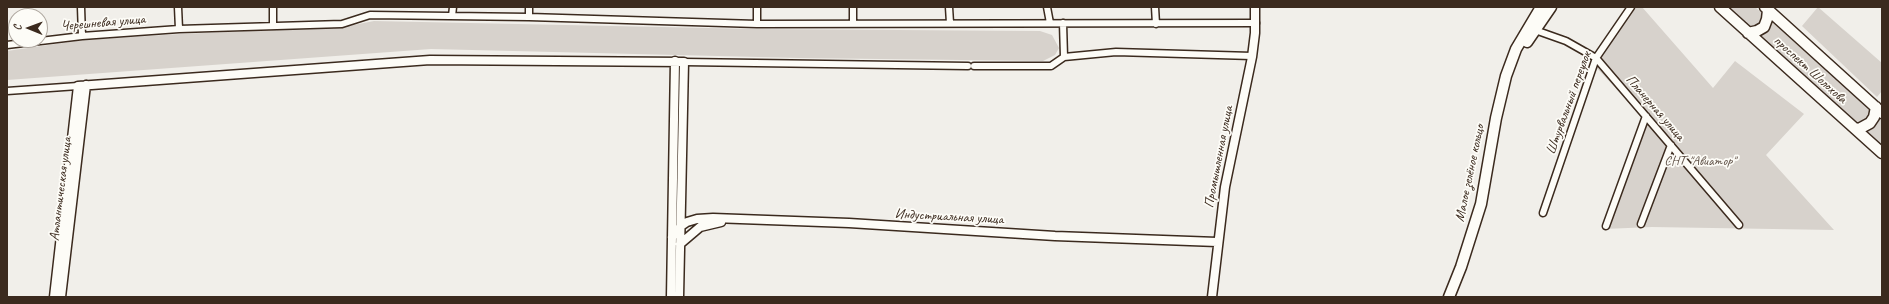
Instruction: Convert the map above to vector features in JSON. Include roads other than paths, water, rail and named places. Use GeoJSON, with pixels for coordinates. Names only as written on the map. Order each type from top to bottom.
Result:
{"type":"FeatureCollection","features":[{"type":"Feature","properties":{"kind":"main road","name":"Малое зелёное кольцо"},"geometry":{"type":"LineString","coordinates":[[1449,297],[1461,267],[1481,204],[1496,118],[1506,76],[1516,49],[1541,7]]}},
{"type":"Feature","properties":{"kind":"main road","name":"Малое зелёное кольцо"},"geometry":{"type":"LineString","coordinates":[[1506,76],[1551,7]]}},
{"type":"Feature","properties":{"kind":"main road","name":"проспект Шолохова"},"geometry":{"type":"LineString","coordinates":[[1720,7],[1882,153]]}},
{"type":"Feature","properties":{"kind":"main road","name":"проспект Шолохова"},"geometry":{"type":"LineString","coordinates":[[1767,8],[1879,110]]}},
{"type":"Feature","properties":{"kind":"main road"},"geometry":{"type":"LineString","coordinates":[[1748,33],[1757,31],[1764,26],[1768,19],[1767,8]]}},
{"type":"Feature","properties":{"kind":"main road"},"geometry":{"type":"LineString","coordinates":[[1855,128],[1859,129],[1870,123],[1879,110]]}},
{"type":"Feature","properties":{"kind":"street"},"geometry":{"type":"LineString","coordinates":[[81,7],[82,36]]}},
{"type":"Feature","properties":{"kind":"street"},"geometry":{"type":"LineString","coordinates":[[178,7],[179,29]]}},
{"type":"Feature","properties":{"kind":"street"},"geometry":{"type":"LineString","coordinates":[[272,7],[273,26]]}},
{"type":"Feature","properties":{"kind":"street"},"geometry":{"type":"LineString","coordinates":[[370,7],[370,15]]}},
{"type":"Feature","properties":{"kind":"street"},"geometry":{"type":"LineString","coordinates":[[452,7],[452,16]]}},
{"type":"Feature","properties":{"kind":"street"},"geometry":{"type":"LineString","coordinates":[[529,17],[530,7]]}},
{"type":"Feature","properties":{"kind":"street"},"geometry":{"type":"LineString","coordinates":[[757,7],[757,24]]}},
{"type":"Feature","properties":{"kind":"street"},"geometry":{"type":"LineString","coordinates":[[853,7],[853,24]]}},
{"type":"Feature","properties":{"kind":"street"},"geometry":{"type":"LineString","coordinates":[[949,7],[950,23]]}},
{"type":"Feature","properties":{"kind":"street"},"geometry":{"type":"LineString","coordinates":[[1047,7],[1050,23]]}},
{"type":"Feature","properties":{"kind":"street"},"geometry":{"type":"LineString","coordinates":[[1156,7],[1156,24]]}},
{"type":"Feature","properties":{"kind":"street","name":"Промышленная улица"},"geometry":{"type":"LineString","coordinates":[[1212,297],[1217,242],[1225,187],[1252,56],[1256,23],[1256,7]]}},
{"type":"Feature","properties":{"kind":"street","name":"Штурвальный переулок"},"geometry":{"type":"LineString","coordinates":[[1543,213],[1596,58],[1631,7]]}},
{"type":"Feature","properties":{"kind":"street","name":"Черешневая улица"},"geometry":{"type":"LineString","coordinates":[[7,45],[82,36],[179,29],[342,24],[370,15],[529,17],[757,24],[1256,23]]}},
{"type":"Feature","properties":{"kind":"street"},"geometry":{"type":"LineString","coordinates":[[1063,23],[1064,57]]}},
{"type":"Feature","properties":{"kind":"street","name":"Планерная улица"},"geometry":{"type":"LineString","coordinates":[[1535,30],[1566,41],[1596,58],[1739,225]]}},
{"type":"Feature","properties":{"kind":"street"},"geometry":{"type":"LineString","coordinates":[[7,91],[430,60],[675,61],[1051,66],[1064,57],[1116,52],[1252,56]]}},
{"type":"Feature","properties":{"kind":"street"},"geometry":{"type":"LineString","coordinates":[[671,297],[675,61]]}},
{"type":"Feature","properties":{"kind":"street"},"geometry":{"type":"LineString","coordinates":[[679,297],[684,62]]}},
{"type":"Feature","properties":{"kind":"street","name":"Атлантическая улица"},"geometry":{"type":"LineString","coordinates":[[54,297],[82,85]]}},
{"type":"Feature","properties":{"kind":"street","name":"Атлантическая улица"},"geometry":{"type":"LineString","coordinates":[[61,297],[82,85]]}},
{"type":"Feature","properties":{"kind":"street"},"geometry":{"type":"LineString","coordinates":[[1606,226],[1646,116]]}},
{"type":"Feature","properties":{"kind":"street"},"geometry":{"type":"LineString","coordinates":[[1641,224],[1671,145]]}},
{"type":"Feature","properties":{"kind":"street","name":"Индустриальная улица"},"geometry":{"type":"LineString","coordinates":[[681,226],[697,219],[754,219],[1054,236],[1217,242]]}},
{"type":"Feature","properties":{"kind":"street"},"geometry":{"type":"LineString","coordinates":[[680,244],[700,227],[713,223],[754,219]]}},
{"type":"Feature","properties":{"kind":"street"},"geometry":{"type":"LineString","coordinates":[[672,237],[681,226]]}},
{"type":"Feature","properties":{"kind":"park label","name":"СНТ \"Авиатор\""},"geometry":{"type":"Point","coordinates":[1700,161]}}]}
